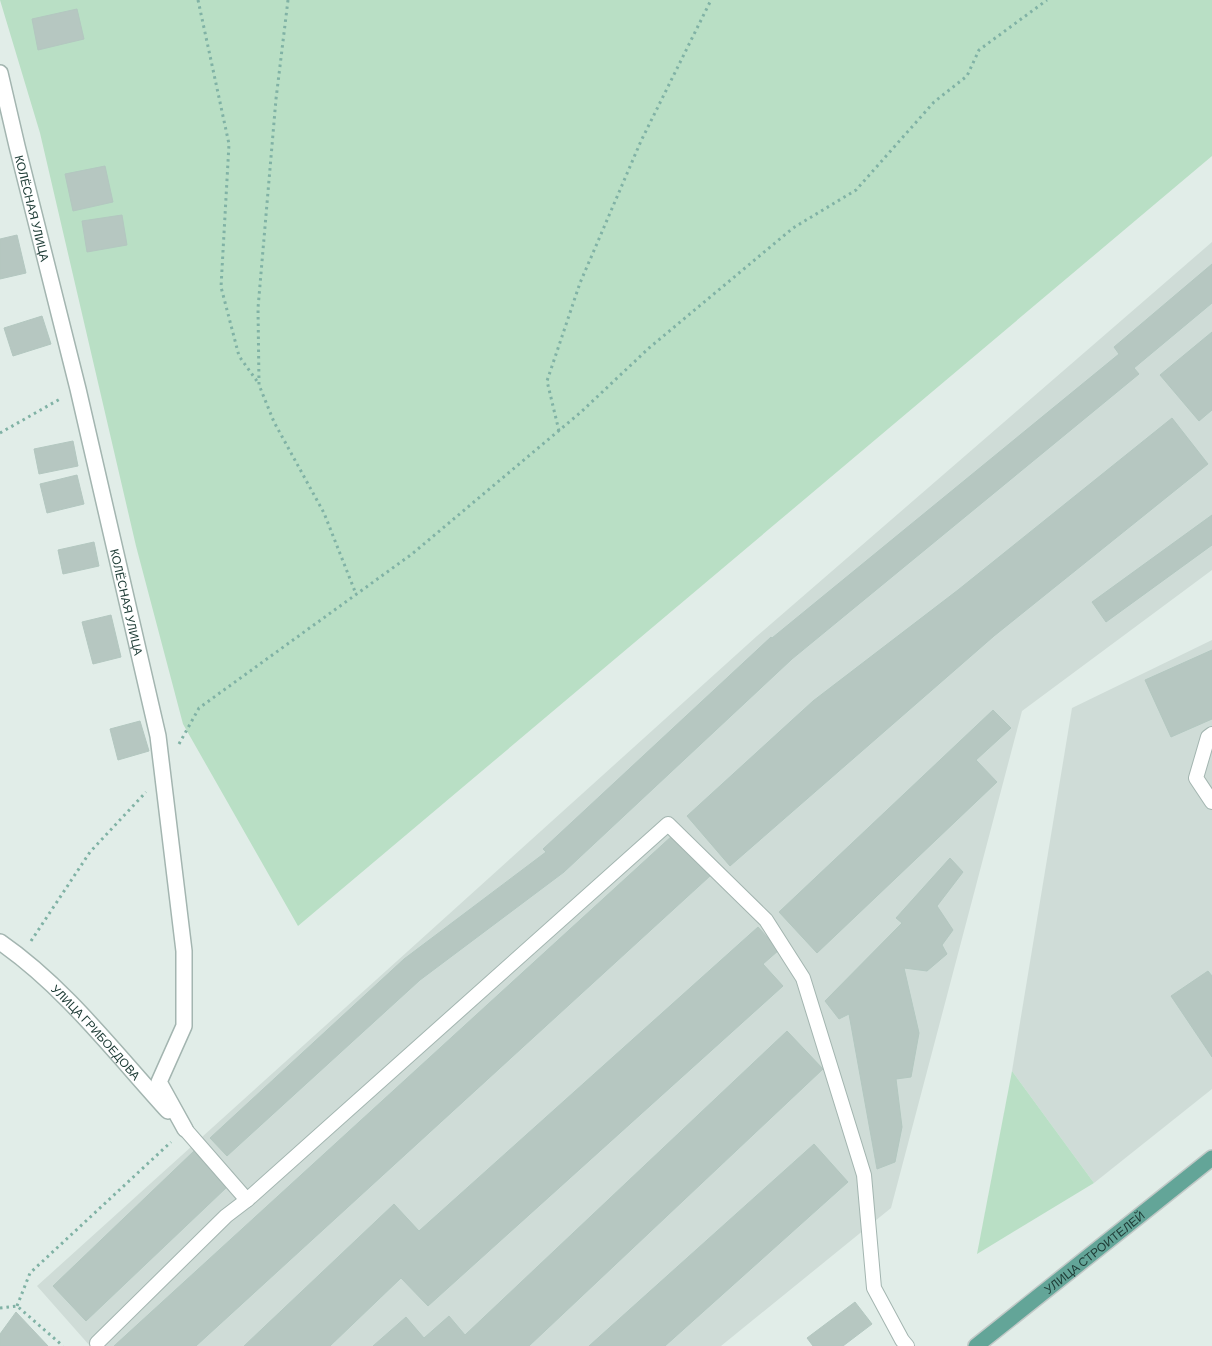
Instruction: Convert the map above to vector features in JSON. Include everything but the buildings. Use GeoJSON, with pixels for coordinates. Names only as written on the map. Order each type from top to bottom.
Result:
{"type":"FeatureCollection","features":[{"type":"Feature","properties":{"kind":"main road","name":"УЛИЦА СТРОИТЕЛЕЙ"},"geometry":{"type":"LineString","coordinates":[[976,1346],[990,1339],[1212,1158]]}},
{"type":"Feature","properties":{"kind":"street","name":"КОЛЁСНАЯ УЛИЦА"},"geometry":{"type":"LineString","coordinates":[[0,73],[78,389],[158,736],[184,951],[184,1026],[159,1082],[185,1129]]}},
{"type":"Feature","properties":{"kind":"street","name":"УЛИЦА ГРИБОЕДОВА"},"geometry":{"type":"LineString","coordinates":[[0,942],[21,956],[77,1010],[185,1129]]}},
{"type":"Feature","properties":{"kind":"lane"},"geometry":{"type":"LineString","coordinates":[[1212,734],[1208,737],[1196,778],[1212,802]]}},
{"type":"Feature","properties":{"kind":"lane"},"geometry":{"type":"LineString","coordinates":[[97,1343],[226,1216],[247,1200],[668,824],[766,920],[803,978],[864,1175],[874,1288],[902,1340],[908,1346]]}},
{"type":"Feature","properties":{"kind":"lane"},"geometry":{"type":"LineString","coordinates":[[185,1129],[247,1200]]}},
{"type":"Feature","properties":{"kind":"path"},"geometry":{"type":"LineString","coordinates":[[198,0],[229,144],[221,287],[239,356],[259,385],[274,422],[324,513],[356,594]]}},
{"type":"Feature","properties":{"kind":"path"},"geometry":{"type":"LineString","coordinates":[[259,385],[258,308],[288,0]]}},
{"type":"Feature","properties":{"kind":"path"},"geometry":{"type":"LineString","coordinates":[[558,431],[547,381],[580,283],[641,141],[711,0]]}},
{"type":"Feature","properties":{"kind":"path"},"geometry":{"type":"LineString","coordinates":[[21,956],[90,852],[162,775],[199,708],[412,554],[581,412],[649,348],[793,228],[856,190],[934,102],[967,76],[979,50],[1047,0]]}},
{"type":"Feature","properties":{"kind":"path"},"geometry":{"type":"LineString","coordinates":[[0,433],[78,389]]}},
{"type":"Feature","properties":{"kind":"path"},"geometry":{"type":"LineString","coordinates":[[17,1306],[30,1273],[185,1129]]}},
{"type":"Feature","properties":{"kind":"path"},"geometry":{"type":"LineString","coordinates":[[0,1308],[17,1306],[62,1346]]}},
{"type":"Feature","properties":{"kind":"shaded area"},"geometry":{"type":"Polygon","coordinates":[[[1212,242],[1212,570],[1022,711],[891,1208],[721,1346],[90,1346],[37,1286],[757,636],[1212,242]]]}},
{"type":"Feature","properties":{"kind":"shaded area"},"geometry":{"type":"Polygon","coordinates":[[[1212,640],[1212,1089],[1094,1183],[1012,1071],[1072,708],[1212,640]]]}},
{"type":"Feature","properties":{"kind":"green space"},"geometry":{"type":"Polygon","coordinates":[[[0,0],[1212,0],[1212,156],[298,926],[183,724],[136,546],[40,133],[0,0]]]}},
{"type":"Feature","properties":{"kind":"green space"},"geometry":{"type":"Polygon","coordinates":[[[1012,1071],[1094,1183],[977,1254],[1012,1071]]]}}]}
